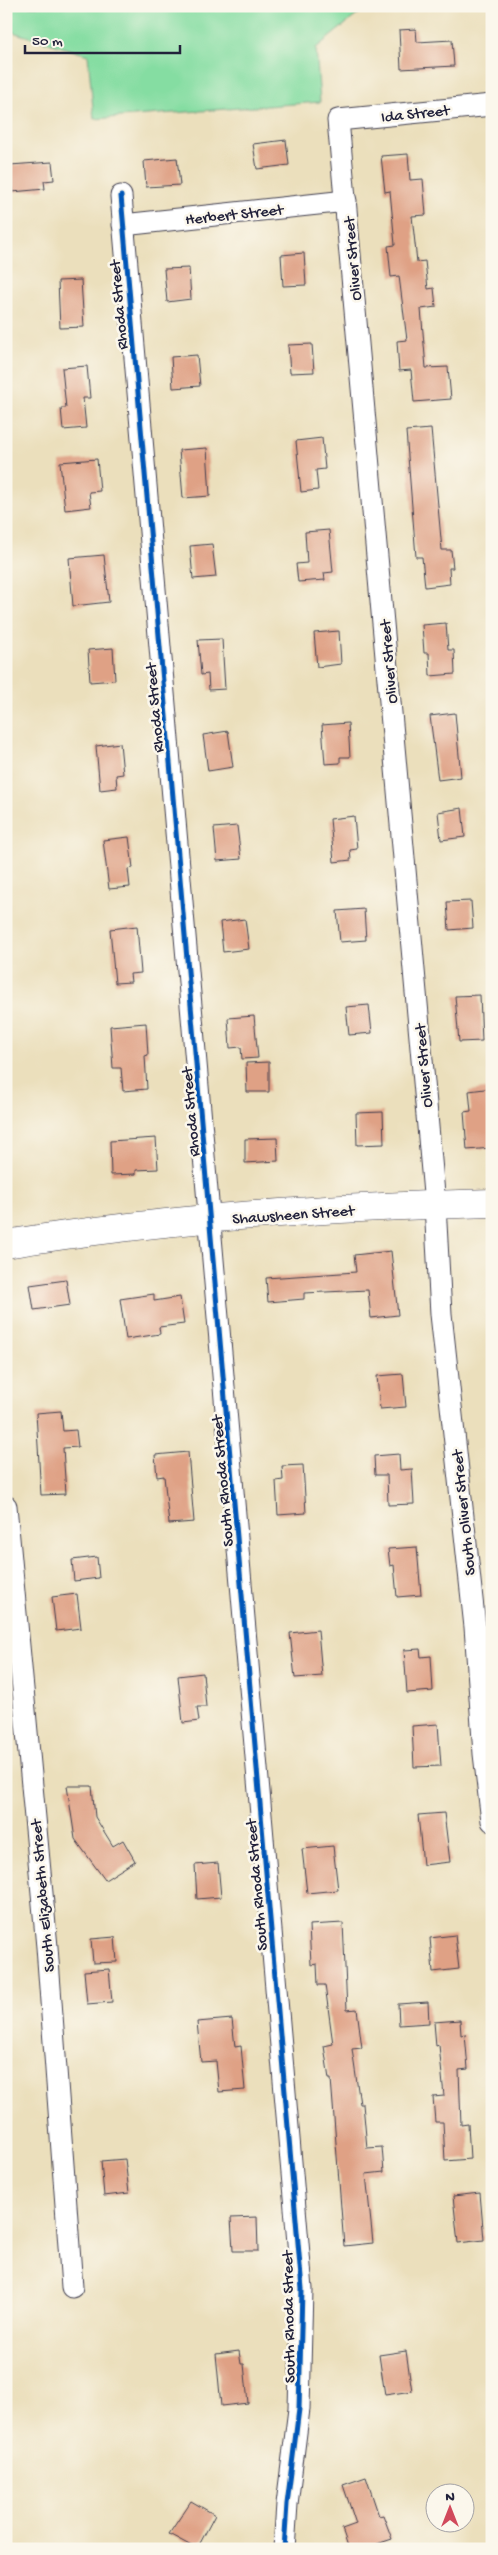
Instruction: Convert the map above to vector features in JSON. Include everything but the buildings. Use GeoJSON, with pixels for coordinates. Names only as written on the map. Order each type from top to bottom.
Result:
{"type":"FeatureCollection","features":[{"type":"Feature","properties":{"kind":"main road","name":"Shawsheen Street"},"geometry":{"type":"LineString","coordinates":[[6,1244],[123,1227],[211,1218],[435,1204],[492,1203]]}},
{"type":"Feature","properties":{"kind":"street","name":"Ida Street"},"geometry":{"type":"LineString","coordinates":[[338,120],[492,105]]}},
{"type":"Feature","properties":{"kind":"street","name":"Oliver Street"},"geometry":{"type":"LineString","coordinates":[[338,120],[435,1204]]}},
{"type":"Feature","properties":{"kind":"street","name":"Rhoda Street"},"geometry":{"type":"LineString","coordinates":[[121,196],[211,1218]]}},
{"type":"Feature","properties":{"kind":"street","name":"Herbert Street"},"geometry":{"type":"LineString","coordinates":[[123,225],[346,202]]}},
{"type":"Feature","properties":{"kind":"street","name":"South Oliver Street"},"geometry":{"type":"LineString","coordinates":[[435,1204],[441,1314],[475,1627],[486,1774],[492,1820]]}},
{"type":"Feature","properties":{"kind":"street","name":"South Rhoda Street"},"geometry":{"type":"LineString","coordinates":[[211,1218],[302,2289],[300,2409],[287,2504],[284,2549]]}},
{"type":"Feature","properties":{"kind":"street","name":"South Elizabeth Street"},"geometry":{"type":"LineString","coordinates":[[6,1506],[47,1947],[72,2287]]}},
{"type":"Feature","properties":{"kind":"green space"},"geometry":{"type":"Polygon","coordinates":[[[6,6],[368,6],[316,48],[320,102],[94,119],[88,55],[6,30],[6,6]]]}},
{"type":"Feature","properties":{"kind":"cycle path"},"geometry":{"type":"LineString","coordinates":[[121,196],[302,2289],[299,2409],[287,2504],[284,2549]]}}]}
